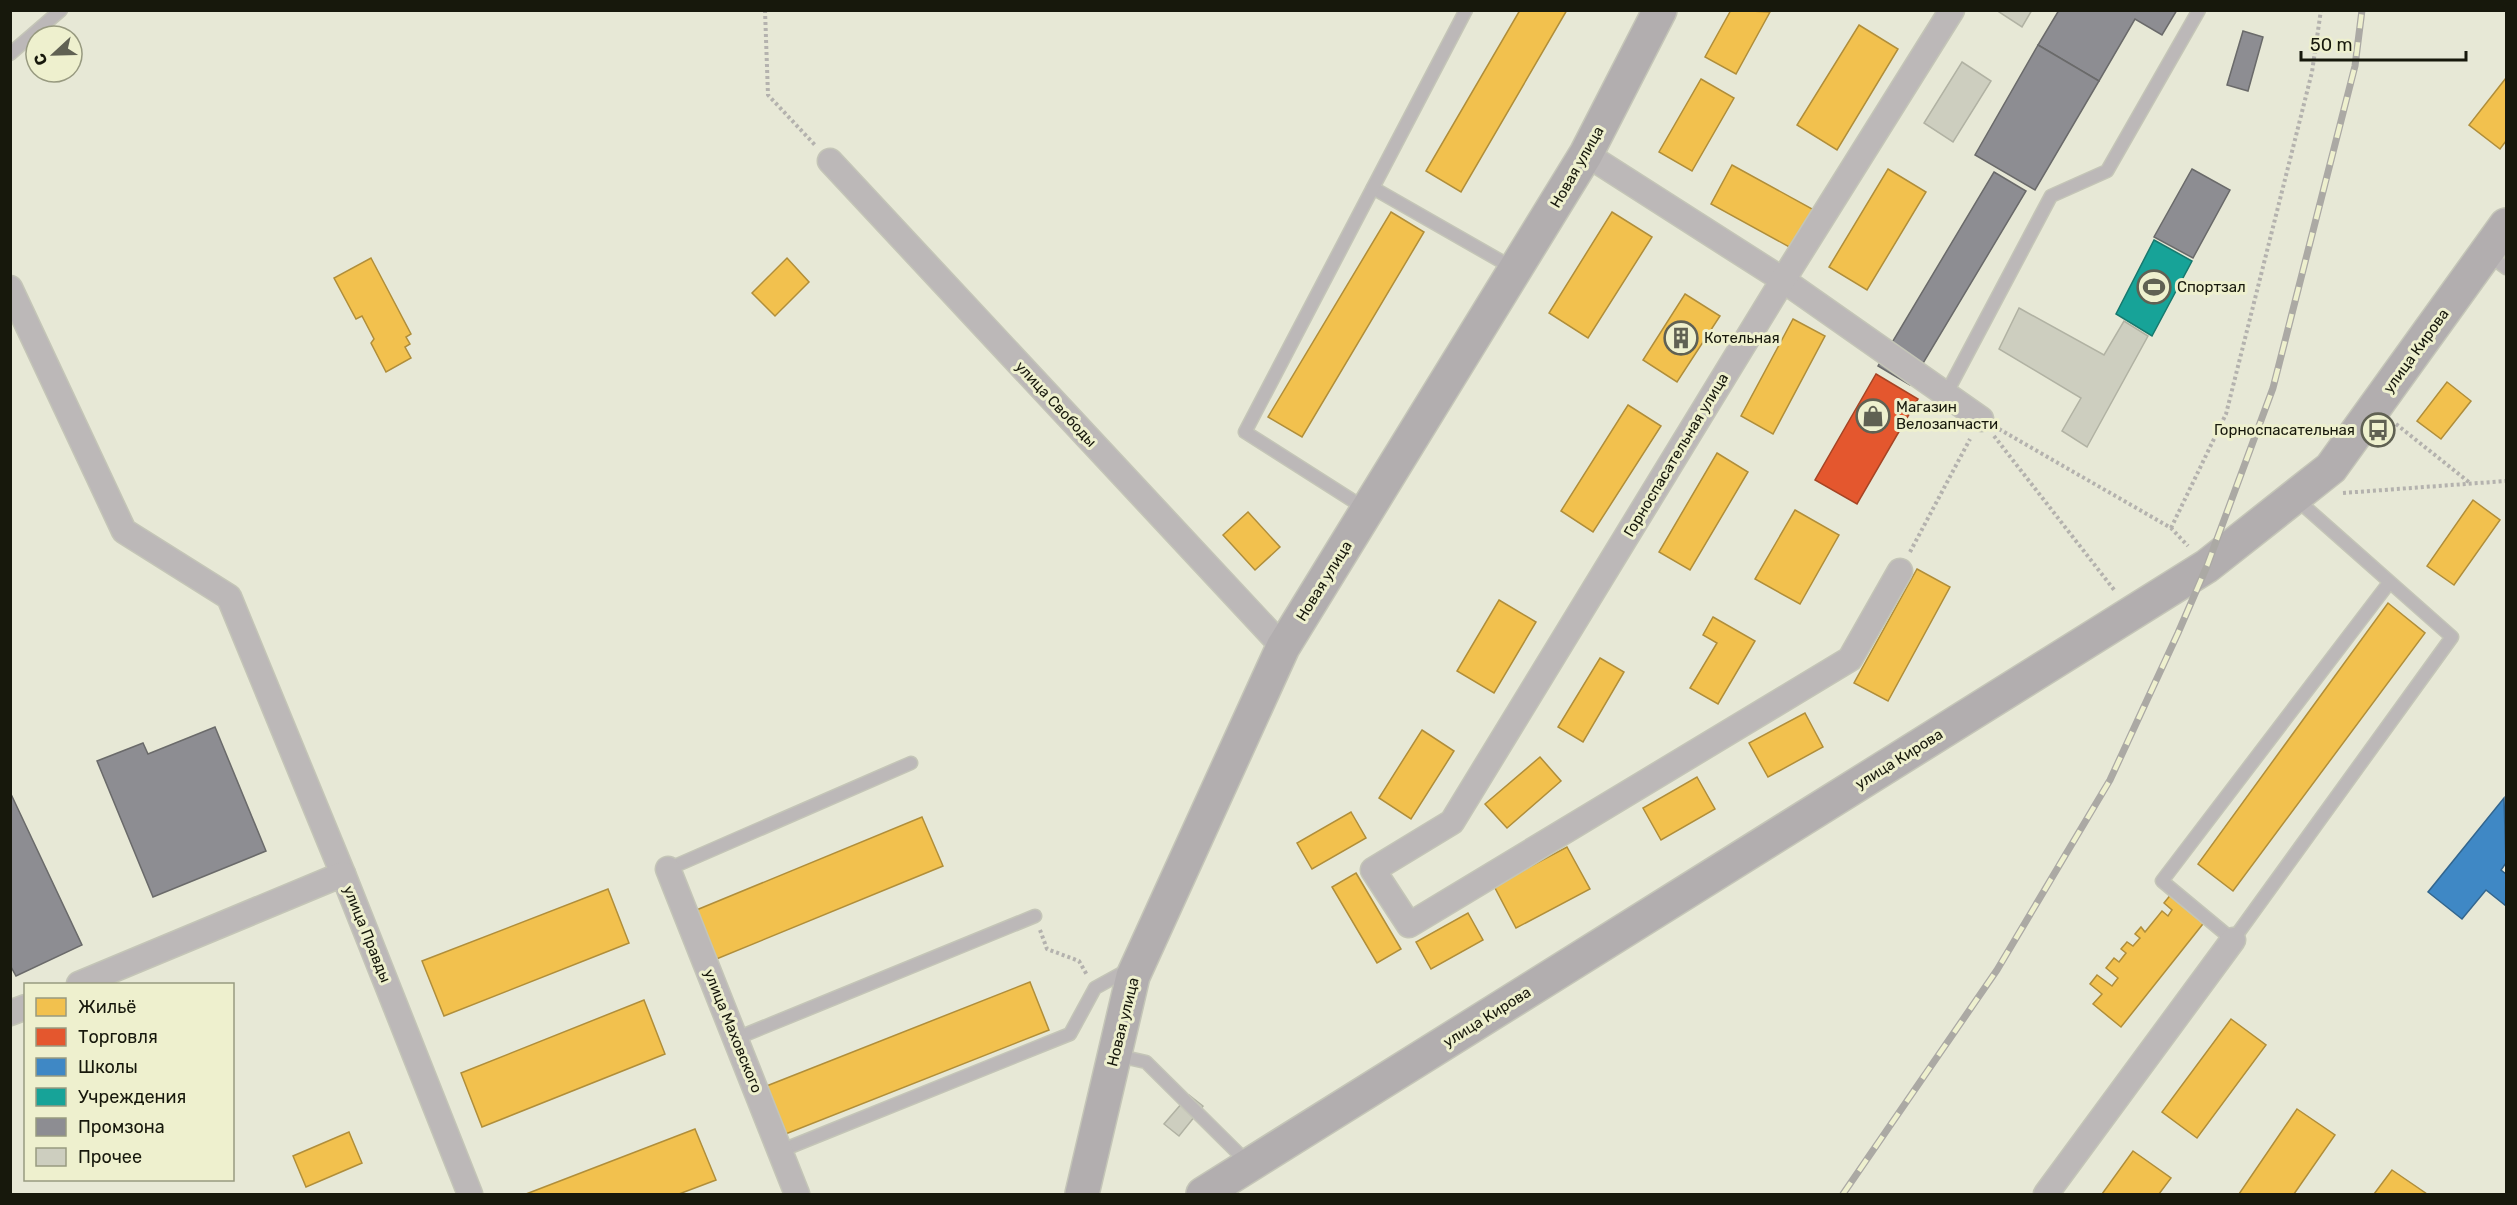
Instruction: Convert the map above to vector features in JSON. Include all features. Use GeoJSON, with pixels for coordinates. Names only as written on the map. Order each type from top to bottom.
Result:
{"type":"FeatureCollection","features":[{"type":"Feature","properties":{"kind":"main road","name":"Новая улица"},"geometry":{"type":"LineString","coordinates":[[1082,1194],[1133,976],[1216,788],[1283,647],[1517,270],[1586,154],[1660,10]]}},
{"type":"Feature","properties":{"kind":"main road","name":"улица Кирова"},"geometry":{"type":"LineString","coordinates":[[1203,1194],[2207,566],[2331,468],[2375,407],[2496,261],[2506,225]]}},
{"type":"Feature","properties":{"kind":"street","name":"Горноспасательная улица"},"geometry":{"type":"LineString","coordinates":[[1900,571],[1850,659],[1408,925],[1373,870],[1452,822],[1783,280],[1952,10]]}},
{"type":"Feature","properties":{"kind":"street"},"geometry":{"type":"LineString","coordinates":[[1586,154],[1783,280],[1981,419]]}},
{"type":"Feature","properties":{"kind":"street","name":"улица Свободы"},"geometry":{"type":"LineString","coordinates":[[830,161],[1283,647]]}},
{"type":"Feature","properties":{"kind":"street"},"geometry":{"type":"LineString","coordinates":[[10,288],[124,531],[229,597],[343,874]]}},
{"type":"Feature","properties":{"kind":"street","name":"улица Маховского"},"geometry":{"type":"LineString","coordinates":[[668,869],[797,1194]]}},
{"type":"Feature","properties":{"kind":"street","name":"улица Правды"},"geometry":{"type":"LineString","coordinates":[[81,983],[343,874],[470,1194]]}},
{"type":"Feature","properties":{"kind":"street"},"geometry":{"type":"LineString","coordinates":[[2046,1194],[2233,940]]}},
{"type":"Feature","properties":{"kind":"lane"},"geometry":{"type":"LineString","coordinates":[[10,54],[61,10]]}},
{"type":"Feature","properties":{"kind":"lane"},"geometry":{"type":"LineString","coordinates":[[1368,510],[1245,432],[1466,10]]}},
{"type":"Feature","properties":{"kind":"lane"},"geometry":{"type":"LineString","coordinates":[[1946,394],[2051,196],[2107,171],[2199,10]]}},
{"type":"Feature","properties":{"kind":"lane"},"geometry":{"type":"LineString","coordinates":[[1373,188],[1517,270]]}},
{"type":"Feature","properties":{"kind":"lane"},"geometry":{"type":"LineString","coordinates":[[2294,497],[2452,637],[2233,940],[2162,881],[2389,583]]}},
{"type":"Feature","properties":{"kind":"lane"},"geometry":{"type":"LineString","coordinates":[[668,869],[911,763]]}},
{"type":"Feature","properties":{"kind":"lane"},"geometry":{"type":"LineString","coordinates":[[736,1038],[1035,916]]}},
{"type":"Feature","properties":{"kind":"lane"},"geometry":{"type":"LineString","coordinates":[[780,1151],[1070,1034],[1095,988],[1124,972],[1133,976]]}},
{"type":"Feature","properties":{"kind":"lane"},"geometry":{"type":"LineString","coordinates":[[1115,1055],[1146,1062],[1250,1165]]}},
{"type":"Feature","properties":{"kind":"path"},"geometry":{"type":"LineString","coordinates":[[765,10],[768,95],[830,161]]}},
{"type":"Feature","properties":{"kind":"path"},"geometry":{"type":"LineString","coordinates":[[2171,528],[2226,414],[2313,72],[2321,10]]}},
{"type":"Feature","properties":{"kind":"path"},"geometry":{"type":"LineString","coordinates":[[2375,407],[2471,483]]}},
{"type":"Feature","properties":{"kind":"path"},"geometry":{"type":"LineString","coordinates":[[1981,419],[2171,528],[2207,566]]}},
{"type":"Feature","properties":{"kind":"path"},"geometry":{"type":"LineString","coordinates":[[1900,571],[1981,419]]}},
{"type":"Feature","properties":{"kind":"path"},"geometry":{"type":"LineString","coordinates":[[1981,419],[2132,613]]}},
{"type":"Feature","properties":{"kind":"path"},"geometry":{"type":"LineString","coordinates":[[2341,493],[2506,481]]}},
{"type":"Feature","properties":{"kind":"path"},"geometry":{"type":"LineString","coordinates":[[1035,916],[1047,949],[1079,961],[1095,988]]}},
{"type":"Feature","properties":{"kind":"building: Жильё"},"geometry":{"type":"Polygon","coordinates":[[[1520,10],[1567,10],[1461,192],[1426,171],[1520,10]]]}},
{"type":"Feature","properties":{"kind":"building: Жильё"},"geometry":{"type":"Polygon","coordinates":[[[1731,10],[1770,12],[1736,74],[1705,57],[1731,10]]]}},
{"type":"Feature","properties":{"kind":"building: Жильё"},"geometry":{"type":"Polygon","coordinates":[[[1859,25],[1898,49],[1837,150],[1797,125],[1859,25]]]}},
{"type":"Feature","properties":{"kind":"building: Жильё"},"geometry":{"type":"Polygon","coordinates":[[[2506,78],[2506,141],[2500,149],[2469,125],[2506,78]]]}},
{"type":"Feature","properties":{"kind":"building: Жильё"},"geometry":{"type":"Polygon","coordinates":[[[1701,79],[1734,98],[1692,171],[1659,152],[1701,79]]]}},
{"type":"Feature","properties":{"kind":"building: Жильё"},"geometry":{"type":"Polygon","coordinates":[[[1732,165],[1814,210],[1793,249],[1711,204],[1732,165]]]}},
{"type":"Feature","properties":{"kind":"building: Жильё"},"geometry":{"type":"Polygon","coordinates":[[[1888,169],[1926,192],[1867,290],[1829,267],[1888,169]]]}},
{"type":"Feature","properties":{"kind":"building: Жильё"},"geometry":{"type":"Polygon","coordinates":[[[1391,212],[1424,232],[1302,437],[1268,417],[1391,212]]]}},
{"type":"Feature","properties":{"kind":"building: Жильё"},"geometry":{"type":"Polygon","coordinates":[[[1612,212],[1652,237],[1588,338],[1549,313],[1612,212]]]}},
{"type":"Feature","properties":{"kind":"building: Жильё"},"geometry":{"type":"Polygon","coordinates":[[[371,258],[411,334],[406,337],[410,344],[405,347],[411,358],[386,372],[371,343],[374,339],[362,316],[356,319],[334,278],[371,258]]]}},
{"type":"Feature","properties":{"kind":"building: Жильё"},"geometry":{"type":"Polygon","coordinates":[[[787,258],[809,282],[775,316],[752,293],[787,258]]]}},
{"type":"Feature","properties":{"kind":"building: Жильё","name":"Котельная"},"geometry":{"type":"Polygon","coordinates":[[[1685,294],[1720,316],[1677,382],[1643,360],[1685,294]]]}},
{"type":"Feature","properties":{"kind":"building: Жильё"},"geometry":{"type":"Polygon","coordinates":[[[1793,319],[1825,336],[1773,434],[1741,416],[1793,319]]]}},
{"type":"Feature","properties":{"kind":"building: Жильё"},"geometry":{"type":"Polygon","coordinates":[[[2447,382],[2471,401],[2441,439],[2417,421],[2447,382]]]}},
{"type":"Feature","properties":{"kind":"building: Жильё"},"geometry":{"type":"Polygon","coordinates":[[[1628,405],[1661,426],[1593,532],[1561,511],[1628,405]]]}},
{"type":"Feature","properties":{"kind":"building: Жильё"},"geometry":{"type":"Polygon","coordinates":[[[1717,453],[1748,472],[1690,570],[1659,552],[1717,453]]]}},
{"type":"Feature","properties":{"kind":"building: Жильё"},"geometry":{"type":"Polygon","coordinates":[[[2473,500],[2500,520],[2454,585],[2427,566],[2473,500]]]}},
{"type":"Feature","properties":{"kind":"building: Жильё"},"geometry":{"type":"Polygon","coordinates":[[[1795,510],[1839,535],[1800,604],[1755,579],[1795,510]]]}},
{"type":"Feature","properties":{"kind":"building: Жильё"},"geometry":{"type":"Polygon","coordinates":[[[1248,512],[1280,547],[1255,570],[1223,535],[1248,512]]]}},
{"type":"Feature","properties":{"kind":"building: Жильё"},"geometry":{"type":"Polygon","coordinates":[[[1917,569],[1950,587],[1888,701],[1854,683],[1917,569]]]}},
{"type":"Feature","properties":{"kind":"building: Жильё"},"geometry":{"type":"Polygon","coordinates":[[[1499,600],[1536,622],[1494,693],[1457,671],[1499,600]]]}},
{"type":"Feature","properties":{"kind":"building: Жильё"},"geometry":{"type":"Polygon","coordinates":[[[2388,603],[2425,633],[2233,891],[2198,864],[2388,603]]]}},
{"type":"Feature","properties":{"kind":"building: Жильё"},"geometry":{"type":"Polygon","coordinates":[[[1713,617],[1755,641],[1718,704],[1690,688],[1717,643],[1703,635],[1713,617]]]}},
{"type":"Feature","properties":{"kind":"building: Жильё"},"geometry":{"type":"Polygon","coordinates":[[[1600,658],[1624,672],[1583,742],[1558,727],[1600,658]]]}},
{"type":"Feature","properties":{"kind":"building: Жильё"},"geometry":{"type":"Polygon","coordinates":[[[1805,713],[1823,747],[1768,777],[1749,743],[1805,713]]]}},
{"type":"Feature","properties":{"kind":"building: Жильё"},"geometry":{"type":"Polygon","coordinates":[[[1422,730],[1454,751],[1411,819],[1379,798],[1422,730]]]}},
{"type":"Feature","properties":{"kind":"building: Жильё"},"geometry":{"type":"Polygon","coordinates":[[[1540,757],[1561,781],[1507,828],[1485,804],[1540,757]]]}},
{"type":"Feature","properties":{"kind":"building: Жильё"},"geometry":{"type":"Polygon","coordinates":[[[1697,777],[1715,809],[1661,840],[1643,808],[1697,777]]]}},
{"type":"Feature","properties":{"kind":"building: Жильё"},"geometry":{"type":"Polygon","coordinates":[[[1351,812],[1366,838],[1312,869],[1297,843],[1351,812]]]}},
{"type":"Feature","properties":{"kind":"building: Жильё"},"geometry":{"type":"Polygon","coordinates":[[[922,817],[943,866],[714,960],[694,911],[922,817]]]}},
{"type":"Feature","properties":{"kind":"building: Жильё"},"geometry":{"type":"Polygon","coordinates":[[[1567,847],[1590,889],[1516,928],[1494,886],[1567,847]]]}},
{"type":"Feature","properties":{"kind":"building: Жильё"},"geometry":{"type":"Polygon","coordinates":[[[1356,873],[1401,949],[1377,963],[1332,887],[1356,873]]]}},
{"type":"Feature","properties":{"kind":"building: Жильё"},"geometry":{"type":"Polygon","coordinates":[[[608,889],[629,943],[444,1016],[422,961],[608,889]]]}},
{"type":"Feature","properties":{"kind":"building: Жильё"},"geometry":{"type":"Polygon","coordinates":[[[2172,893],[2206,920],[2121,1027],[2093,1004],[2102,994],[2090,984],[2097,975],[2112,986],[2118,978],[2106,968],[2114,958],[2119,962],[2126,953],[2121,949],[2127,942],[2133,946],[2140,938],[2135,934],[2141,927],[2145,932],[2162,911],[2168,916],[2172,910],[2164,903],[2172,893]]]}},
{"type":"Feature","properties":{"kind":"building: Жильё"},"geometry":{"type":"Polygon","coordinates":[[[1468,913],[1483,940],[1431,969],[1416,942],[1468,913]]]}},
{"type":"Feature","properties":{"kind":"building: Жильё"},"geometry":{"type":"Polygon","coordinates":[[[1030,982],[1049,1030],[783,1135],[764,1087],[1030,982]]]}},
{"type":"Feature","properties":{"kind":"building: Жильё"},"geometry":{"type":"Polygon","coordinates":[[[644,1000],[665,1054],[482,1127],[461,1073],[644,1000]]]}},
{"type":"Feature","properties":{"kind":"building: Жильё"},"geometry":{"type":"Polygon","coordinates":[[[2231,1019],[2266,1045],[2197,1138],[2162,1112],[2231,1019]]]}},
{"type":"Feature","properties":{"kind":"building: Жильё"},"geometry":{"type":"Polygon","coordinates":[[[2297,1109],[2335,1135],[2294,1194],[2239,1194],[2297,1109]]]}},
{"type":"Feature","properties":{"kind":"building: Жильё"},"geometry":{"type":"Polygon","coordinates":[[[695,1129],[716,1180],[679,1194],[526,1194],[695,1129]]]}},
{"type":"Feature","properties":{"kind":"building: Жильё"},"geometry":{"type":"Polygon","coordinates":[[[349,1132],[362,1163],[306,1187],[293,1156],[349,1132]]]}},
{"type":"Feature","properties":{"kind":"building: Жильё"},"geometry":{"type":"Polygon","coordinates":[[[2133,1151],[2171,1178],[2159,1194],[2102,1194],[2133,1151]]]}},
{"type":"Feature","properties":{"kind":"building: Жильё"},"geometry":{"type":"Polygon","coordinates":[[[2392,1170],[2427,1194],[2374,1194],[2392,1170]]]}},
{"type":"Feature","properties":{"kind":"building: Торговля"},"geometry":{"type":"Polygon","coordinates":[[[1876,374],[1918,399],[1857,504],[1815,480],[1876,374]]]}},
{"type":"Feature","properties":{"kind":"building: Школы"},"geometry":{"type":"Polygon","coordinates":[[[2504,798],[2506,863],[2501,870],[2506,874],[2506,906],[2486,890],[2462,919],[2428,892],[2504,798]]]}},
{"type":"Feature","properties":{"kind":"building: Учреждения","name":"Спортзал"},"geometry":{"type":"Polygon","coordinates":[[[2154,240],[2192,261],[2152,336],[2116,314],[2154,240]]]}},
{"type":"Feature","properties":{"kind":"building: Промзона"},"geometry":{"type":"Polygon","coordinates":[[[2059,10],[2177,10],[2162,35],[2135,19],[2099,81],[2038,45],[2059,10]]]}},
{"type":"Feature","properties":{"kind":"building: Промзона"},"geometry":{"type":"Polygon","coordinates":[[[2243,31],[2263,37],[2248,91],[2227,85],[2243,31]]]}},
{"type":"Feature","properties":{"kind":"building: Промзона"},"geometry":{"type":"Polygon","coordinates":[[[2038,45],[2099,81],[2035,190],[1975,155],[2038,45]]]}},
{"type":"Feature","properties":{"kind":"building: Промзона"},"geometry":{"type":"Polygon","coordinates":[[[2192,169],[2230,190],[2193,258],[2154,237],[2192,169]]]}},
{"type":"Feature","properties":{"kind":"building: Промзона"},"geometry":{"type":"Polygon","coordinates":[[[1994,172],[2026,191],[1910,385],[1878,366],[1994,172]]]}},
{"type":"Feature","properties":{"kind":"building: Промзона"},"geometry":{"type":"Polygon","coordinates":[[[215,727],[266,851],[153,897],[97,761],[143,743],[148,754],[215,727]]]}},
{"type":"Feature","properties":{"kind":"building: Промзона"},"geometry":{"type":"Polygon","coordinates":[[[10,792],[82,945],[16,976],[10,965],[10,792]]]}},
{"type":"Feature","properties":{"kind":"building: Прочее"},"geometry":{"type":"Polygon","coordinates":[[[1996,10],[2032,10],[2022,27],[1996,10]]]}},
{"type":"Feature","properties":{"kind":"building: Прочее"},"geometry":{"type":"Polygon","coordinates":[[[1962,62],[1991,81],[1953,142],[1924,123],[1962,62]]]}},
{"type":"Feature","properties":{"kind":"building: Прочее"},"geometry":{"type":"Polygon","coordinates":[[[2019,308],[2104,355],[2124,321],[2148,336],[2087,447],[2062,431],[2081,398],[1999,349],[2019,308]]]}},
{"type":"Feature","properties":{"kind":"building: Прочее"},"geometry":{"type":"Polygon","coordinates":[[[1189,1095],[1203,1106],[1179,1136],[1164,1124],[1189,1095]]]}},
{"type":"Feature","properties":{"kind":"railway"},"geometry":{"type":"LineString","coordinates":[[1843,1194],[1997,970],[2110,780],[2178,633],[2207,566],[2273,388],[2355,66],[2362,10]]}},
{"type":"Feature","properties":{"kind":"place","name":"Спортзал"},"geometry":{"type":"Point","coordinates":[2154,287]}},
{"type":"Feature","properties":{"kind":"place","name":"Котельная"},"geometry":{"type":"Point","coordinates":[1681,338]}},
{"type":"Feature","properties":{"kind":"place","name":"Магазин Велозапчасти"},"geometry":{"type":"Point","coordinates":[1873,416]}},
{"type":"Feature","properties":{"kind":"place","name":"Горноспасательная"},"geometry":{"type":"Point","coordinates":[2378,430]}}]}
